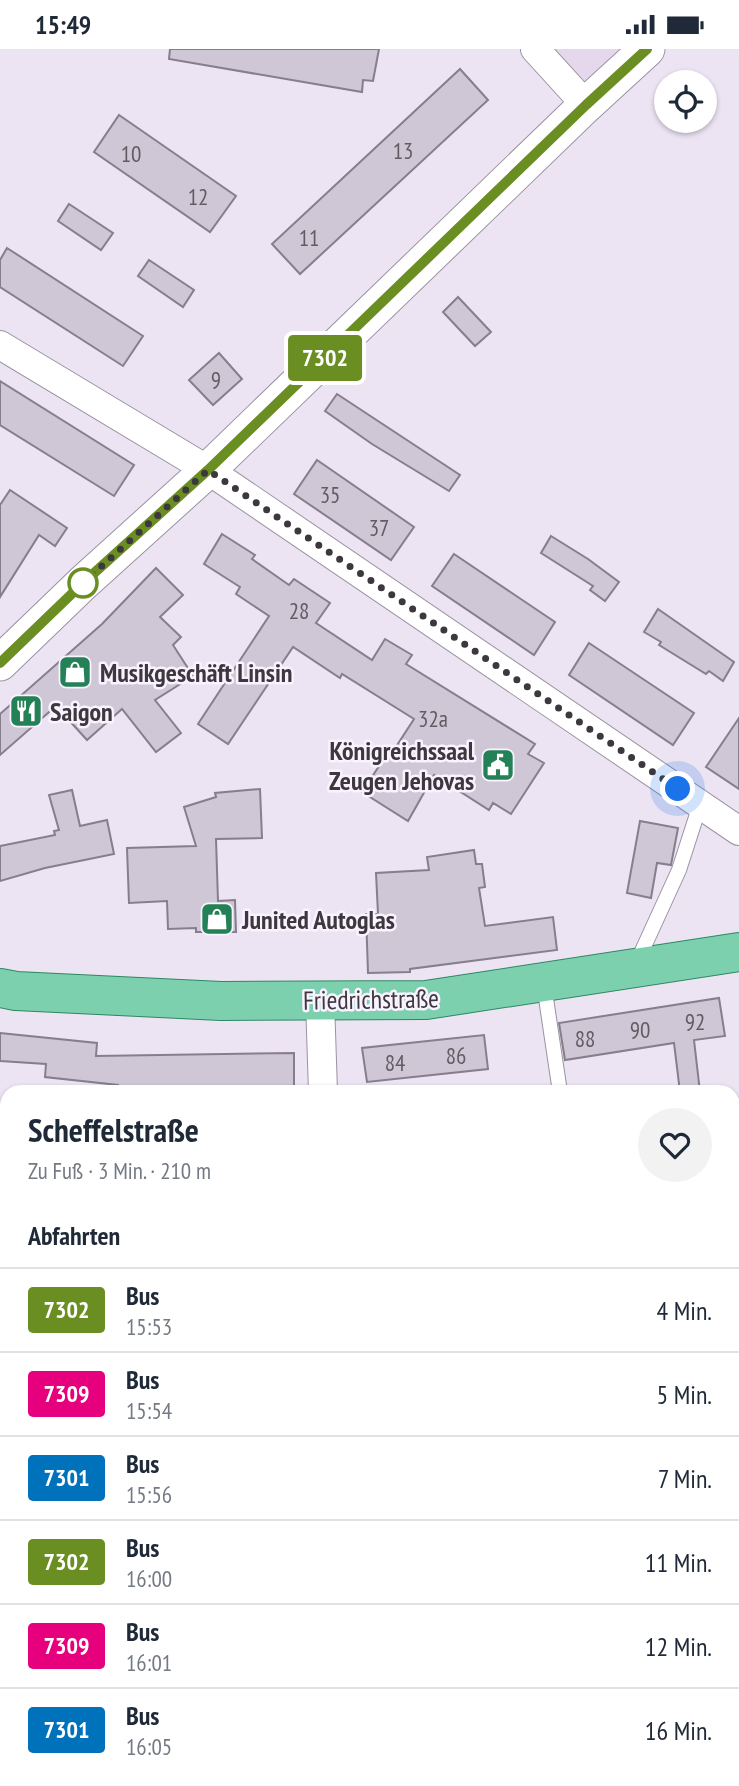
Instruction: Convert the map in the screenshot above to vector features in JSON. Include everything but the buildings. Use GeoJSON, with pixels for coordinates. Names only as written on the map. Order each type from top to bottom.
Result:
{"type":"FeatureCollection","features":[{"type":"Feature","properties":{"kind":"main road","name":"Friedrichstraße"},"geometry":{"type":"LineString","coordinates":[[0,988],[221,1001],[426,1000],[739,952]]}},
{"type":"Feature","properties":{"kind":"street"},"geometry":{"type":"LineString","coordinates":[[535,49],[586,105]]}},
{"type":"Feature","properties":{"kind":"street"},"geometry":{"type":"LineString","coordinates":[[0,663],[83,583],[208,470],[647,49]]}},
{"type":"Feature","properties":{"kind":"street"},"geometry":{"type":"LineString","coordinates":[[0,345],[208,470],[739,831]]}},
{"type":"Feature","properties":{"kind":"street"},"geometry":{"type":"LineString","coordinates":[[320,1000],[323,1085]]}},
{"type":"Feature","properties":{"kind":"lane"},"geometry":{"type":"LineString","coordinates":[[633,970],[679,870],[700,804]]}},
{"type":"Feature","properties":{"kind":"lane"},"geometry":{"type":"LineString","coordinates":[[543,983],[559,1085]]}},
{"type":"Feature","properties":{"kind":"shaded area"},"geometry":{"type":"Polygon","coordinates":[[[550,49],[620,49],[584,84],[550,49]]]}},
{"type":"Feature","properties":{"kind":"bus line","name":"7302"},"geometry":{"type":"LineString","coordinates":[[0,663],[83,583],[208,470],[647,49]]}},
{"type":"Feature","properties":{"kind":"place","name":"Musikgeschäft Linsin"},"geometry":{"type":"Point","coordinates":[75,672]}},
{"type":"Feature","properties":{"kind":"place","name":"Saigon"},"geometry":{"type":"Point","coordinates":[26,711]}},
{"type":"Feature","properties":{"kind":"place","name":"Königreichssaal Zeugen Jehovas"},"geometry":{"type":"Point","coordinates":[498,765]}},
{"type":"Feature","properties":{"kind":"place","name":"Junited Autoglas"},"geometry":{"type":"Point","coordinates":[217,919]}},
{"type":"Feature","properties":{"kind":"route"},"geometry":{"type":"LineString","coordinates":[[83,583],[208,470],[678,789]]}}]}
